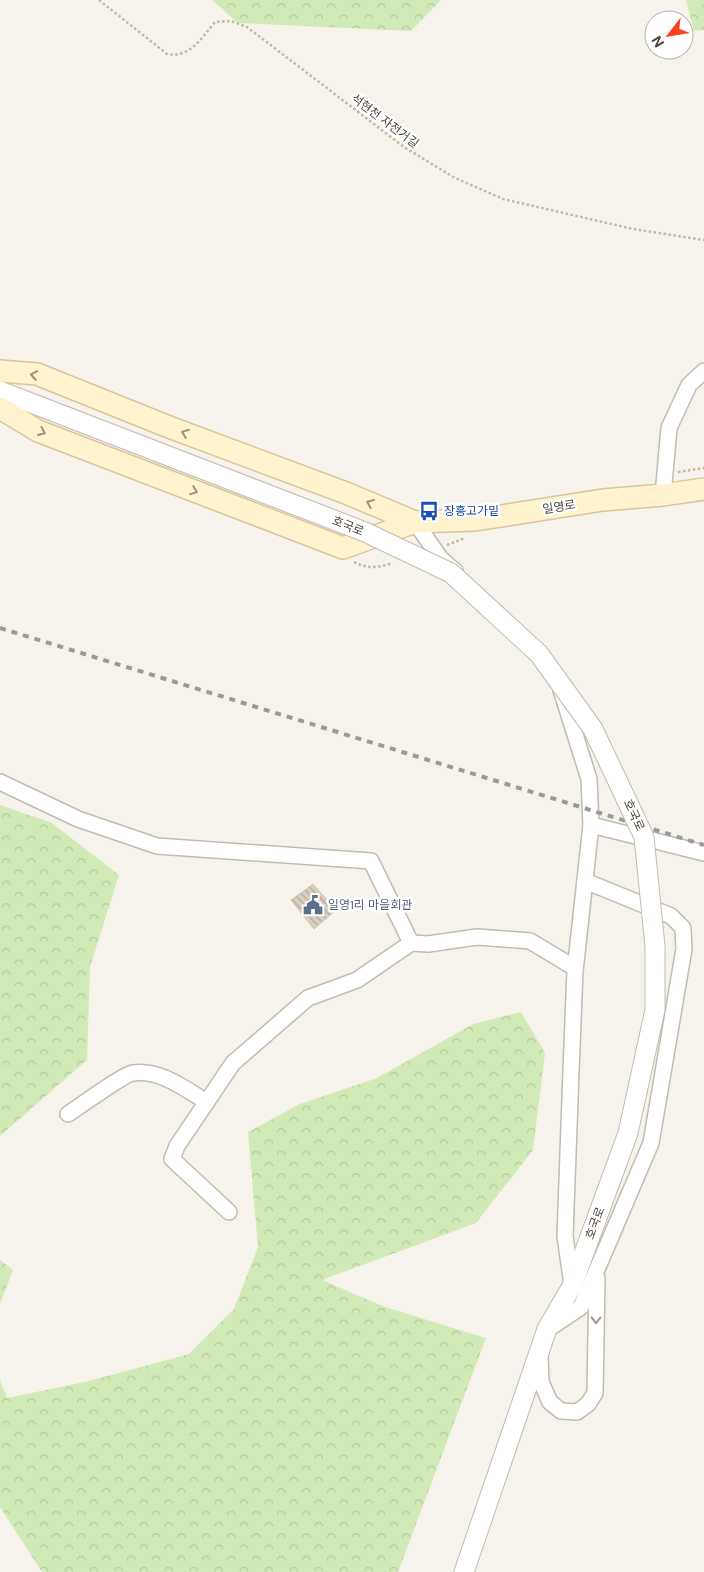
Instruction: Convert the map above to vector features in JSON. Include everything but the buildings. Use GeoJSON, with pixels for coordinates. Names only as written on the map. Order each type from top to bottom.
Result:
{"type":"FeatureCollection","features":[{"type":"Feature","properties":{"kind":"main road"},"geometry":{"type":"LineString","coordinates":[[0,371],[37,374],[346,493],[415,522]]}},
{"type":"Feature","properties":{"kind":"main road"},"geometry":{"type":"LineString","coordinates":[[0,408],[38,431],[343,548],[415,522]]}},
{"type":"Feature","properties":{"kind":"main road","name":"일영로"},"geometry":{"type":"LineString","coordinates":[[415,522],[475,520],[603,500],[664,485],[704,489]]}},
{"type":"Feature","properties":{"kind":"street"},"geometry":{"type":"LineString","coordinates":[[664,485],[669,428],[689,385],[704,371]]}},
{"type":"Feature","properties":{"kind":"street","name":"호국로"},"geometry":{"type":"LineString","coordinates":[[0,391],[365,532],[451,573],[539,654],[593,729],[644,837],[655,946],[655,1010],[628,1133],[572,1286],[547,1329],[464,1572]]}},
{"type":"Feature","properties":{"kind":"street"},"geometry":{"type":"LineString","coordinates":[[415,522],[441,559],[481,594],[559,683],[589,779],[591,824],[575,968],[565,1236],[572,1286]]}},
{"type":"Feature","properties":{"kind":"street"},"geometry":{"type":"LineString","coordinates":[[0,782],[78,819],[157,846],[371,860],[410,943]]}},
{"type":"Feature","properties":{"kind":"street"},"geometry":{"type":"LineString","coordinates":[[591,824],[704,853]]}},
{"type":"Feature","properties":{"kind":"street"},"geometry":{"type":"LineString","coordinates":[[547,1329],[581,1307],[651,1143],[684,949],[683,928],[671,916],[585,881]]}},
{"type":"Feature","properties":{"kind":"street"},"geometry":{"type":"LineString","coordinates":[[229,1212],[172,1159],[177,1146],[233,1063],[308,998],[357,980],[410,943],[428,944],[477,937],[530,941],[575,968]]}},
{"type":"Feature","properties":{"kind":"street"},"geometry":{"type":"LineString","coordinates":[[68,1114],[131,1073],[150,1073],[207,1102]]}},
{"type":"Feature","properties":{"kind":"street"},"geometry":{"type":"LineString","coordinates":[[540,1351],[540,1382],[550,1402],[561,1411],[576,1412],[588,1404],[594,1393],[597,1271]]}},
{"type":"Feature","properties":{"kind":"path","name":"석현천 자전거길"},"geometry":{"type":"LineString","coordinates":[[99,0],[168,54],[176,56],[188,52],[215,22],[231,21],[247,27],[404,147],[454,178],[495,196],[634,229],[704,240]]}},
{"type":"Feature","properties":{"kind":"path"},"geometry":{"type":"LineString","coordinates":[[664,485],[704,468]]}},
{"type":"Feature","properties":{"kind":"green space"},"geometry":{"type":"Polygon","coordinates":[[[212,0],[441,0],[411,31],[238,23],[212,0]]]}},
{"type":"Feature","properties":{"kind":"green space"},"geometry":{"type":"Polygon","coordinates":[[[686,0],[704,0],[704,30],[694,31],[694,10],[689,10],[686,0]]]}},
{"type":"Feature","properties":{"kind":"green space"},"geometry":{"type":"Polygon","coordinates":[[[0,805],[52,823],[119,875],[90,967],[87,1060],[0,1136],[0,805]]]}},
{"type":"Feature","properties":{"kind":"green space"},"geometry":{"type":"Polygon","coordinates":[[[521,1012],[545,1053],[533,1150],[476,1223],[322,1280],[385,1307],[486,1338],[398,1572],[42,1572],[0,1507],[0,1380],[7,1398],[89,1381],[189,1354],[234,1309],[258,1247],[248,1132],[300,1104],[377,1078],[473,1024],[521,1012]]]}},
{"type":"Feature","properties":{"kind":"green space"},"geometry":{"type":"Polygon","coordinates":[[[0,1260],[13,1270],[0,1304],[0,1260]]]}},
{"type":"Feature","properties":{"kind":"railway"},"geometry":{"type":"LineString","coordinates":[[0,628],[704,845]]}},
{"type":"Feature","properties":{"kind":"place","name":"장흥고가밑"},"geometry":{"type":"Point","coordinates":[429,511]}},
{"type":"Feature","properties":{"kind":"place","name":"일영1리 마을회관"},"geometry":{"type":"Point","coordinates":[313,905]}}]}
